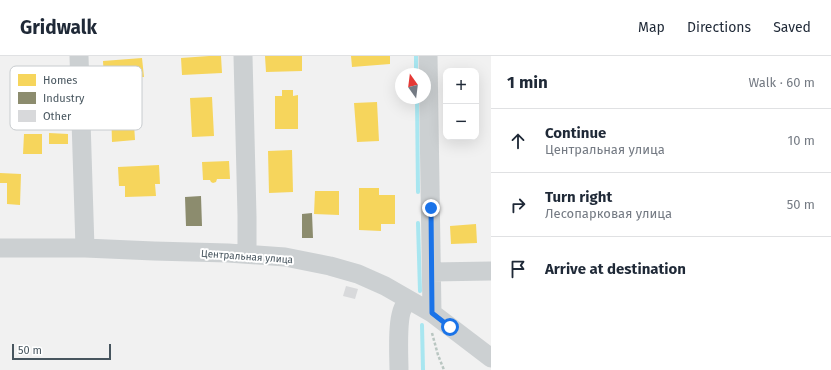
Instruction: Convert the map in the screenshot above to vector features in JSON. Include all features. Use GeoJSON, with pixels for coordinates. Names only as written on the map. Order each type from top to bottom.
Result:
{"type":"FeatureCollection","features":[{"type":"Feature","properties":{"kind":"street"},"geometry":{"type":"LineString","coordinates":[[79,56],[79,66]]}},
{"type":"Feature","properties":{"kind":"street"},"geometry":{"type":"LineString","coordinates":[[243,56],[247,254]]}},
{"type":"Feature","properties":{"kind":"street"},"geometry":{"type":"LineString","coordinates":[[428,56],[432,313]]}},
{"type":"Feature","properties":{"kind":"street"},"geometry":{"type":"LineString","coordinates":[[81,130],[85,248]]}},
{"type":"Feature","properties":{"kind":"street","name":"Центральная улица"},"geometry":{"type":"LineString","coordinates":[[0,248],[85,248],[336,259],[358,274],[385,286],[432,313],[491,358]]}},
{"type":"Feature","properties":{"kind":"street"},"geometry":{"type":"LineString","coordinates":[[432,272],[491,271]]}},
{"type":"Feature","properties":{"kind":"street"},"geometry":{"type":"LineString","coordinates":[[399,370],[400,321],[402,311],[406,304],[412,302]]}},
{"type":"Feature","properties":{"kind":"path"},"geometry":{"type":"LineString","coordinates":[[432,334],[444,370]]}},
{"type":"Feature","properties":{"kind":"building: Homes"},"geometry":{"type":"Polygon","coordinates":[[[221,56],[222,73],[182,75],[181,58],[221,56]]]}},
{"type":"Feature","properties":{"kind":"building: Homes"},"geometry":{"type":"Polygon","coordinates":[[[265,56],[302,56],[302,71],[266,72],[265,56]]]}},
{"type":"Feature","properties":{"kind":"building: Homes"},"geometry":{"type":"Polygon","coordinates":[[[351,56],[390,56],[390,64],[352,67],[351,56]]]}},
{"type":"Feature","properties":{"kind":"building: Homes"},"geometry":{"type":"Polygon","coordinates":[[[142,58],[144,77],[142,77],[142,66],[103,66],[103,61],[142,58]]]}},
{"type":"Feature","properties":{"kind":"building: Homes"},"geometry":{"type":"Polygon","coordinates":[[[282,90],[293,90],[293,96],[298,95],[298,129],[275,129],[275,96],[282,96],[282,90]]]}},
{"type":"Feature","properties":{"kind":"building: Homes"},"geometry":{"type":"Polygon","coordinates":[[[212,97],[214,136],[192,137],[190,98],[212,97]]]}},
{"type":"Feature","properties":{"kind":"building: Homes"},"geometry":{"type":"Polygon","coordinates":[[[377,102],[379,141],[357,142],[354,103],[377,102]]]}},
{"type":"Feature","properties":{"kind":"building: Homes"},"geometry":{"type":"Polygon","coordinates":[[[112,130],[134,130],[135,140],[112,142],[112,130]]]}},
{"type":"Feature","properties":{"kind":"building: Homes"},"geometry":{"type":"Polygon","coordinates":[[[49,133],[68,134],[68,144],[49,144],[49,133]]]}},
{"type":"Feature","properties":{"kind":"building: Homes"},"geometry":{"type":"Polygon","coordinates":[[[24,134],[42,134],[42,154],[23,154],[24,134]]]}},
{"type":"Feature","properties":{"kind":"building: Homes"},"geometry":{"type":"Polygon","coordinates":[[[292,150],[293,192],[269,193],[268,151],[292,150]]]}},
{"type":"Feature","properties":{"kind":"building: Homes"},"geometry":{"type":"Polygon","coordinates":[[[229,161],[230,179],[217,179],[216,182],[213,183],[210,180],[203,180],[202,162],[229,161]]]}},
{"type":"Feature","properties":{"kind":"building: Homes"},"geometry":{"type":"Polygon","coordinates":[[[159,165],[160,184],[155,184],[156,196],[125,197],[125,186],[119,186],[118,167],[159,165]]]}},
{"type":"Feature","properties":{"kind":"building: Homes"},"geometry":{"type":"Polygon","coordinates":[[[0,173],[21,174],[20,205],[7,204],[7,183],[0,183],[0,173]]]}},
{"type":"Feature","properties":{"kind":"building: Homes"},"geometry":{"type":"Polygon","coordinates":[[[359,188],[379,188],[379,195],[395,195],[395,224],[381,224],[381,231],[359,230],[359,188]]]}},
{"type":"Feature","properties":{"kind":"building: Homes"},"geometry":{"type":"Polygon","coordinates":[[[315,191],[339,191],[339,215],[314,214],[315,191]]]}},
{"type":"Feature","properties":{"kind":"building: Homes"},"geometry":{"type":"Polygon","coordinates":[[[476,224],[477,243],[451,244],[450,226],[476,224]]]}},
{"type":"Feature","properties":{"kind":"building: Industry"},"geometry":{"type":"Polygon","coordinates":[[[201,196],[202,226],[186,226],[185,197],[201,196]]]}},
{"type":"Feature","properties":{"kind":"building: Industry"},"geometry":{"type":"Polygon","coordinates":[[[312,213],[313,238],[302,238],[302,214],[312,213]]]}},
{"type":"Feature","properties":{"kind":"building: Other"},"geometry":{"type":"Polygon","coordinates":[[[346,286],[358,289],[355,299],[343,296],[346,286]]]}},
{"type":"Feature","properties":{"kind":"waterway"},"geometry":{"type":"LineString","coordinates":[[416,56],[416,68]]}},
{"type":"Feature","properties":{"kind":"waterway"},"geometry":{"type":"LineString","coordinates":[[417,104],[418,192]]}},
{"type":"Feature","properties":{"kind":"waterway"},"geometry":{"type":"LineString","coordinates":[[418,223],[420,291]]}},
{"type":"Feature","properties":{"kind":"waterway"},"geometry":{"type":"LineString","coordinates":[[422,325],[423,370]]}},
{"type":"Feature","properties":{"kind":"route"},"geometry":{"type":"LineString","coordinates":[[431,208],[432,313],[450,327]]}}]}
